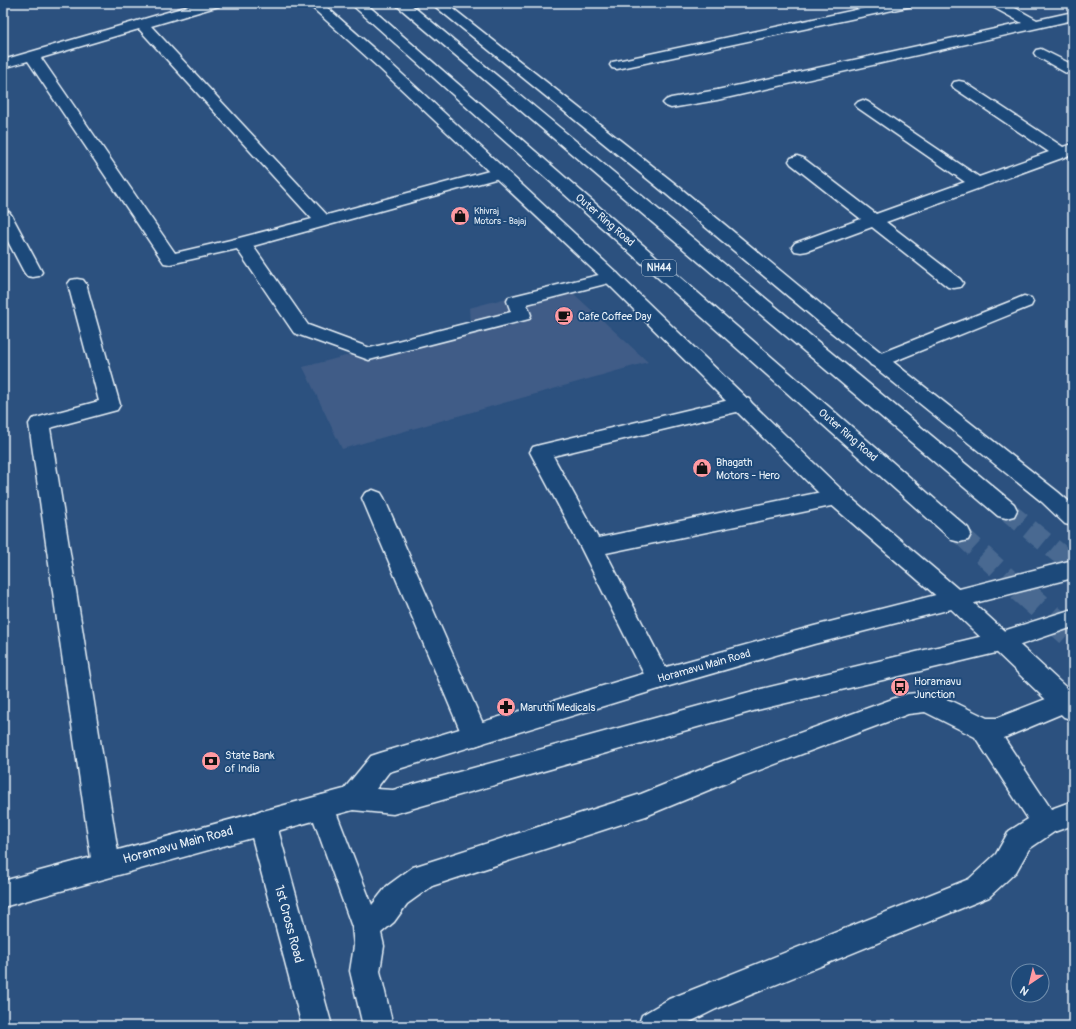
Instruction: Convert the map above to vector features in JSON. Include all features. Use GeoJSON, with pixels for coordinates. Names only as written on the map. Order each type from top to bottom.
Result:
{"type":"FeatureCollection","features":[{"type":"Feature","properties":{"kind":"main road"},"geometry":{"type":"LineString","coordinates":[[3,64],[214,3]]}},
{"type":"Feature","properties":{"kind":"main road"},"geometry":{"type":"LineString","coordinates":[[314,3],[384,65],[610,277],[836,497],[956,600],[1069,706],[998,729],[984,729],[945,709],[926,702],[907,704],[724,772],[646,804],[423,876],[397,895],[384,913],[366,927]]}},
{"type":"Feature","properties":{"kind":"main road","name":"Outer Ring Road"},"geometry":{"type":"LineString","coordinates":[[357,3],[960,534]]}},
{"type":"Feature","properties":{"kind":"main road"},"geometry":{"type":"LineString","coordinates":[[401,3],[1006,510]]}},
{"type":"Feature","properties":{"kind":"main road"},"geometry":{"type":"LineString","coordinates":[[438,3],[672,190],[878,360],[1050,497],[1073,518]]}},
{"type":"Feature","properties":{"kind":"main road"},"geometry":{"type":"LineString","coordinates":[[617,65],[907,3]]}},
{"type":"Feature","properties":{"kind":"main road"},"geometry":{"type":"LineString","coordinates":[[996,3],[1034,24]]}},
{"type":"Feature","properties":{"kind":"main road"},"geometry":{"type":"LineString","coordinates":[[671,103],[717,95],[1073,16]]}},
{"type":"Feature","properties":{"kind":"main road"},"geometry":{"type":"LineString","coordinates":[[142,24],[323,221]]}},
{"type":"Feature","properties":{"kind":"main road"},"geometry":{"type":"LineString","coordinates":[[1041,53],[1073,72]]}},
{"type":"Feature","properties":{"kind":"main road"},"geometry":{"type":"LineString","coordinates":[[32,56],[170,259],[242,243],[500,173]]}},
{"type":"Feature","properties":{"kind":"main road"},"geometry":{"type":"LineString","coordinates":[[959,85],[1067,151]]}},
{"type":"Feature","properties":{"kind":"main road"},"geometry":{"type":"LineString","coordinates":[[864,105],[977,183]]}},
{"type":"Feature","properties":{"kind":"main road"},"geometry":{"type":"LineString","coordinates":[[801,246],[1067,151]]}},
{"type":"Feature","properties":{"kind":"main road"},"geometry":{"type":"LineString","coordinates":[[797,161],[954,283]]}},
{"type":"Feature","properties":{"kind":"main road"},"geometry":{"type":"LineString","coordinates":[[3,216],[32,272]]}},
{"type":"Feature","properties":{"kind":"main road"},"geometry":{"type":"LineString","coordinates":[[242,243],[301,329],[369,354],[522,315],[516,301],[610,277]]}},
{"type":"Feature","properties":{"kind":"main road"},"geometry":{"type":"LineString","coordinates":[[78,284],[110,405],[39,424],[106,865]]}},
{"type":"Feature","properties":{"kind":"main road"},"geometry":{"type":"LineString","coordinates":[[878,360],[1024,302]]}},
{"type":"Feature","properties":{"kind":"main road"},"geometry":{"type":"LineString","coordinates":[[659,679],[592,548],[540,452],[742,404]]}},
{"type":"Feature","properties":{"kind":"main road"},"geometry":{"type":"LineString","coordinates":[[592,548],[836,497]]}},
{"type":"Feature","properties":{"kind":"main road"},"geometry":{"type":"LineString","coordinates":[[372,498],[475,735]]}},
{"type":"Feature","properties":{"kind":"main road","name":"Horamavu Main Road"},"geometry":{"type":"LineString","coordinates":[[353,798],[380,764],[659,679],[814,635],[1073,569]]}},
{"type":"Feature","properties":{"kind":"main road","name":"Horamavu Main Road"},"geometry":{"type":"LineString","coordinates":[[3,894],[353,798],[393,802],[757,700],[1000,642],[1073,618]]}},
{"type":"Feature","properties":{"kind":"main road"},"geometry":{"type":"LineString","coordinates":[[984,729],[1045,823]]}},
{"type":"Feature","properties":{"kind":"main road"},"geometry":{"type":"LineString","coordinates":[[322,807],[366,927],[368,946],[365,971],[370,999],[378,1026]]}},
{"type":"Feature","properties":{"kind":"main road"},"geometry":{"type":"LineString","coordinates":[[654,1026],[680,1010],[980,888],[1006,863],[1019,840],[1045,823],[1073,813]]}},
{"type":"Feature","properties":{"kind":"main road","name":"1st Cross Road"},"geometry":{"type":"LineString","coordinates":[[262,822],[317,1026]]}},
{"type":"Feature","properties":{"kind":"shaded area"},"geometry":{"type":"Polygon","coordinates":[[[562,283],[648,362],[342,449],[303,367],[470,324],[469,308],[562,283]]]}},
{"type":"Feature","properties":{"kind":"tunnel"},"geometry":{"type":"LineString","coordinates":[[1006,510],[1073,565]]}},
{"type":"Feature","properties":{"kind":"tunnel"},"geometry":{"type":"LineString","coordinates":[[960,534],[1021,590]]}},
{"type":"Feature","properties":{"kind":"tunnel"},"geometry":{"type":"LineString","coordinates":[[1020,589],[1073,637]]}},
{"type":"Feature","properties":{"kind":"place","name":"Khivraj Motors - Bajaj"},"geometry":{"type":"Point","coordinates":[460,216]}},
{"type":"Feature","properties":{"kind":"place","name":"Cafe Coffee Day"},"geometry":{"type":"Point","coordinates":[564,316]}},
{"type":"Feature","properties":{"kind":"place","name":"Bhagath Motors - Hero"},"geometry":{"type":"Point","coordinates":[702,468]}},
{"type":"Feature","properties":{"kind":"place","name":"Horamavu Junction"},"geometry":{"type":"Point","coordinates":[900,687]}},
{"type":"Feature","properties":{"kind":"place","name":"Maruthi Medicals"},"geometry":{"type":"Point","coordinates":[506,707]}},
{"type":"Feature","properties":{"kind":"place","name":"State Bank of India"},"geometry":{"type":"Point","coordinates":[211,761]}}]}
